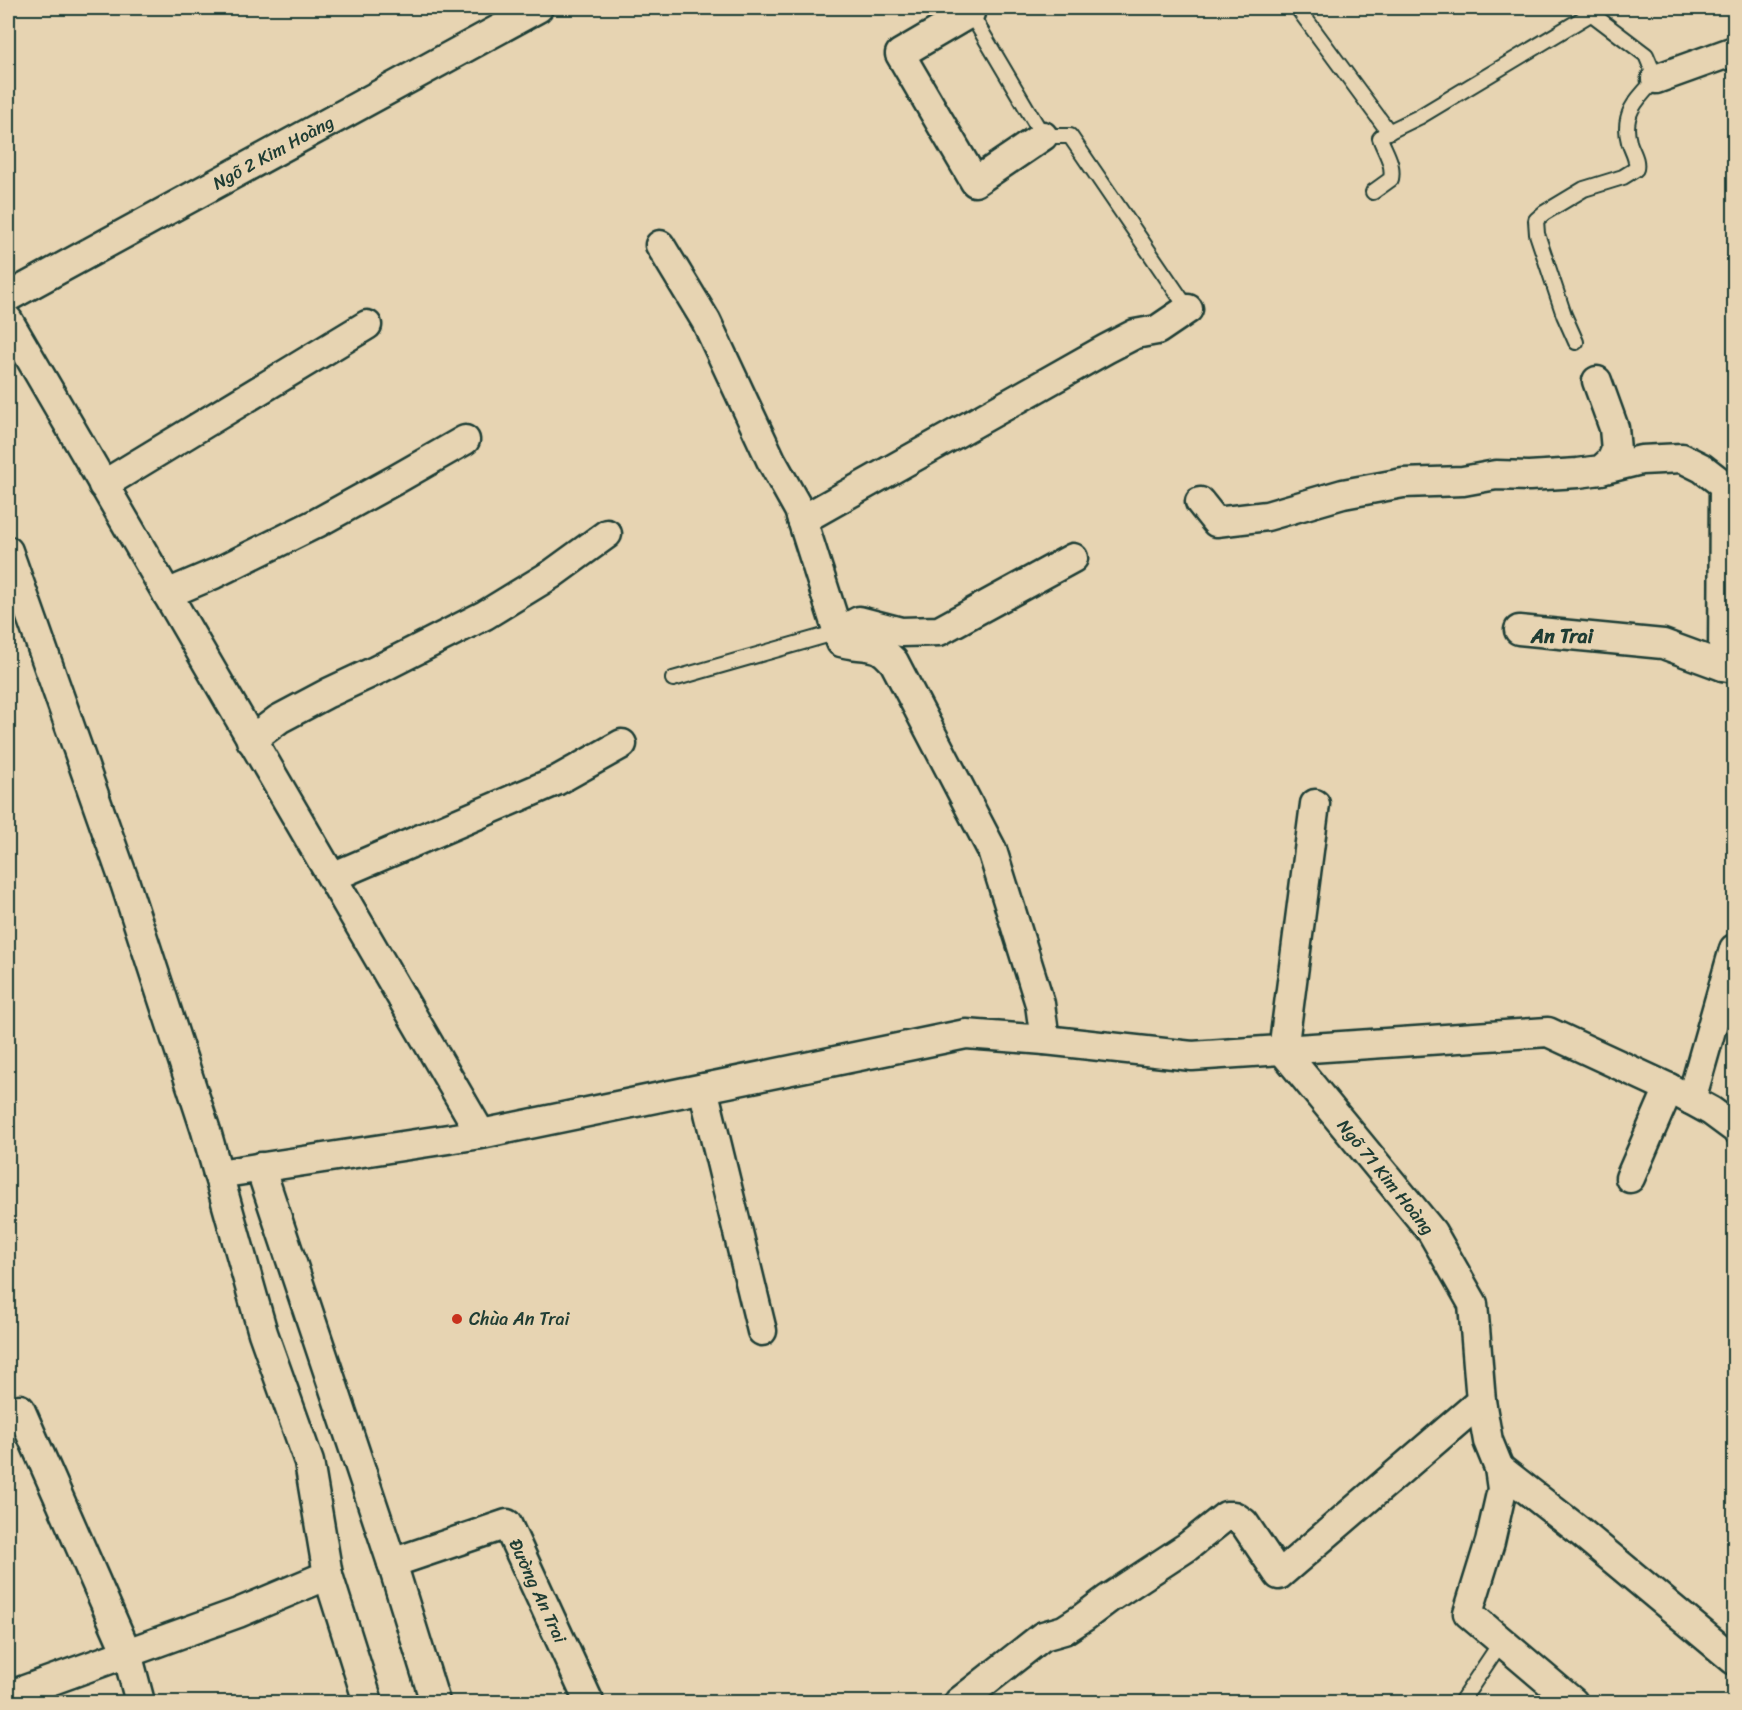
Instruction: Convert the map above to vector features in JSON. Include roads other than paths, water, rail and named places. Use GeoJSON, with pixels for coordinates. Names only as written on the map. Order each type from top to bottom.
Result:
{"type":"FeatureCollection","features":[{"type":"Feature","properties":{"kind":"street","name":"Ngõ 2 Kim Hoàng"},"geometry":{"type":"LineString","coordinates":[[8,297],[538,8]]}},
{"type":"Feature","properties":{"kind":"street"},"geometry":{"type":"LineString","coordinates":[[968,10],[900,54],[975,182],[1043,136]]}},
{"type":"Feature","properties":{"kind":"street"},"geometry":{"type":"LineString","coordinates":[[1656,80],[1734,51]]}},
{"type":"Feature","properties":{"kind":"street"},"geometry":{"type":"LineString","coordinates":[[660,245],[706,321],[771,460],[799,510],[841,642],[881,650],[894,662],[992,850],[1040,1004],[1045,1040]]}},
{"type":"Feature","properties":{"kind":"street"},"geometry":{"type":"LineString","coordinates":[[802,520],[1106,348],[1135,334],[1157,330],[1188,309]]}},
{"type":"Feature","properties":{"kind":"street"},"geometry":{"type":"LineString","coordinates":[[8,320],[481,1134]]}},
{"type":"Feature","properties":{"kind":"street"},"geometry":{"type":"LineString","coordinates":[[103,485],[367,325]]}},
{"type":"Feature","properties":{"kind":"street"},"geometry":{"type":"LineString","coordinates":[[1597,381],[1614,428],[1616,450],[1611,461],[1601,470]]}},
{"type":"Feature","properties":{"kind":"street"},"geometry":{"type":"LineString","coordinates":[[167,594],[316,523],[465,440]]}},
{"type":"Feature","properties":{"kind":"street"},"geometry":{"type":"LineString","coordinates":[[1200,502],[1216,522],[1267,516],[1342,494],[1403,483],[1578,473],[1641,460],[1682,458],[1729,485],[1729,667],[1663,644],[1519,630]]}},
{"type":"Feature","properties":{"kind":"street"},"geometry":{"type":"LineString","coordinates":[[251,740],[279,719],[318,698],[485,615],[552,574],[607,534]]}},
{"type":"Feature","properties":{"kind":"street"},"geometry":{"type":"LineString","coordinates":[[8,551],[125,883],[206,1131],[263,1333],[309,1462],[328,1575],[368,1702]]}},
{"type":"Feature","properties":{"kind":"street"},"geometry":{"type":"LineString","coordinates":[[838,632],[859,621],[901,632],[939,631],[1073,558]]}},
{"type":"Feature","properties":{"kind":"street"},"geometry":{"type":"LineString","coordinates":[[332,877],[556,781],[622,744]]}},
{"type":"Feature","properties":{"kind":"street"},"geometry":{"type":"LineString","coordinates":[[1284,1051],[1315,804]]}},
{"type":"Feature","properties":{"kind":"street"},"geometry":{"type":"LineString","coordinates":[[1630,1178],[1680,1094],[1734,949]]}},
{"type":"Feature","properties":{"kind":"street"},"geometry":{"type":"LineString","coordinates":[[219,1174],[481,1134],[966,1034],[1192,1056],[1548,1032],[1680,1094],[1711,1111],[1734,1128]]}},
{"type":"Feature","properties":{"kind":"street","name":"Ngõ 71 Kim Hoàng"},"geometry":{"type":"LineString","coordinates":[[1284,1051],[1432,1232],[1473,1304],[1481,1401],[1488,1441],[1499,1468]]}},
{"type":"Feature","properties":{"kind":"street"},"geometry":{"type":"LineString","coordinates":[[703,1088],[762,1330]]}},
{"type":"Feature","properties":{"kind":"street"},"geometry":{"type":"LineString","coordinates":[[260,1167],[392,1563],[435,1702]]}},
{"type":"Feature","properties":{"kind":"street"},"geometry":{"type":"LineString","coordinates":[[959,1702],[1043,1636],[1064,1630],[1084,1617],[1187,1547],[1226,1516],[1233,1516],[1244,1523],[1279,1575],[1481,1401]]}},
{"type":"Feature","properties":{"kind":"street"},"geometry":{"type":"LineString","coordinates":[[8,1414],[20,1409],[127,1653],[140,1702]]}},
{"type":"Feature","properties":{"kind":"street"},"geometry":{"type":"LineString","coordinates":[[1499,1468],[1502,1489],[1490,1542],[1468,1613],[1573,1702]]}},
{"type":"Feature","properties":{"kind":"street"},"geometry":{"type":"LineString","coordinates":[[1499,1468],[1577,1529],[1734,1660]]}},
{"type":"Feature","properties":{"kind":"street","name":"Đường An Trai"},"geometry":{"type":"LineString","coordinates":[[392,1563],[507,1524],[589,1702]]}},
{"type":"Feature","properties":{"kind":"street"},"geometry":{"type":"LineString","coordinates":[[8,1696],[238,1613],[328,1575]]}},
{"type":"Feature","properties":{"kind":"lane"},"geometry":{"type":"LineString","coordinates":[[968,10],[1043,136],[1070,136],[1188,309]]}},
{"type":"Feature","properties":{"kind":"lane"},"geometry":{"type":"LineString","coordinates":[[1299,10],[1389,132]]}},
{"type":"Feature","properties":{"kind":"lane"},"geometry":{"type":"LineString","coordinates":[[1373,192],[1391,179],[1390,162],[1380,138],[1429,111],[1588,10],[1646,55],[1656,80],[1634,103],[1627,121],[1628,140],[1637,162],[1636,169],[1623,177],[1584,189],[1536,220],[1537,234],[1564,315],[1576,342]]}},
{"type":"Feature","properties":{"kind":"lane"},"geometry":{"type":"LineString","coordinates":[[673,679],[838,632]]}},
{"type":"Feature","properties":{"kind":"lane"},"geometry":{"type":"LineString","coordinates":[[1461,1702],[1501,1642]]}},
{"type":"Feature","properties":{"kind":"place","name":"Chùa An Trai"},"geometry":{"type":"Point","coordinates":[457,1319]}},
{"type":"Feature","properties":{"kind":"district","name":"An Trai"},"geometry":{"type":"Point","coordinates":[1562,636]}}]}
